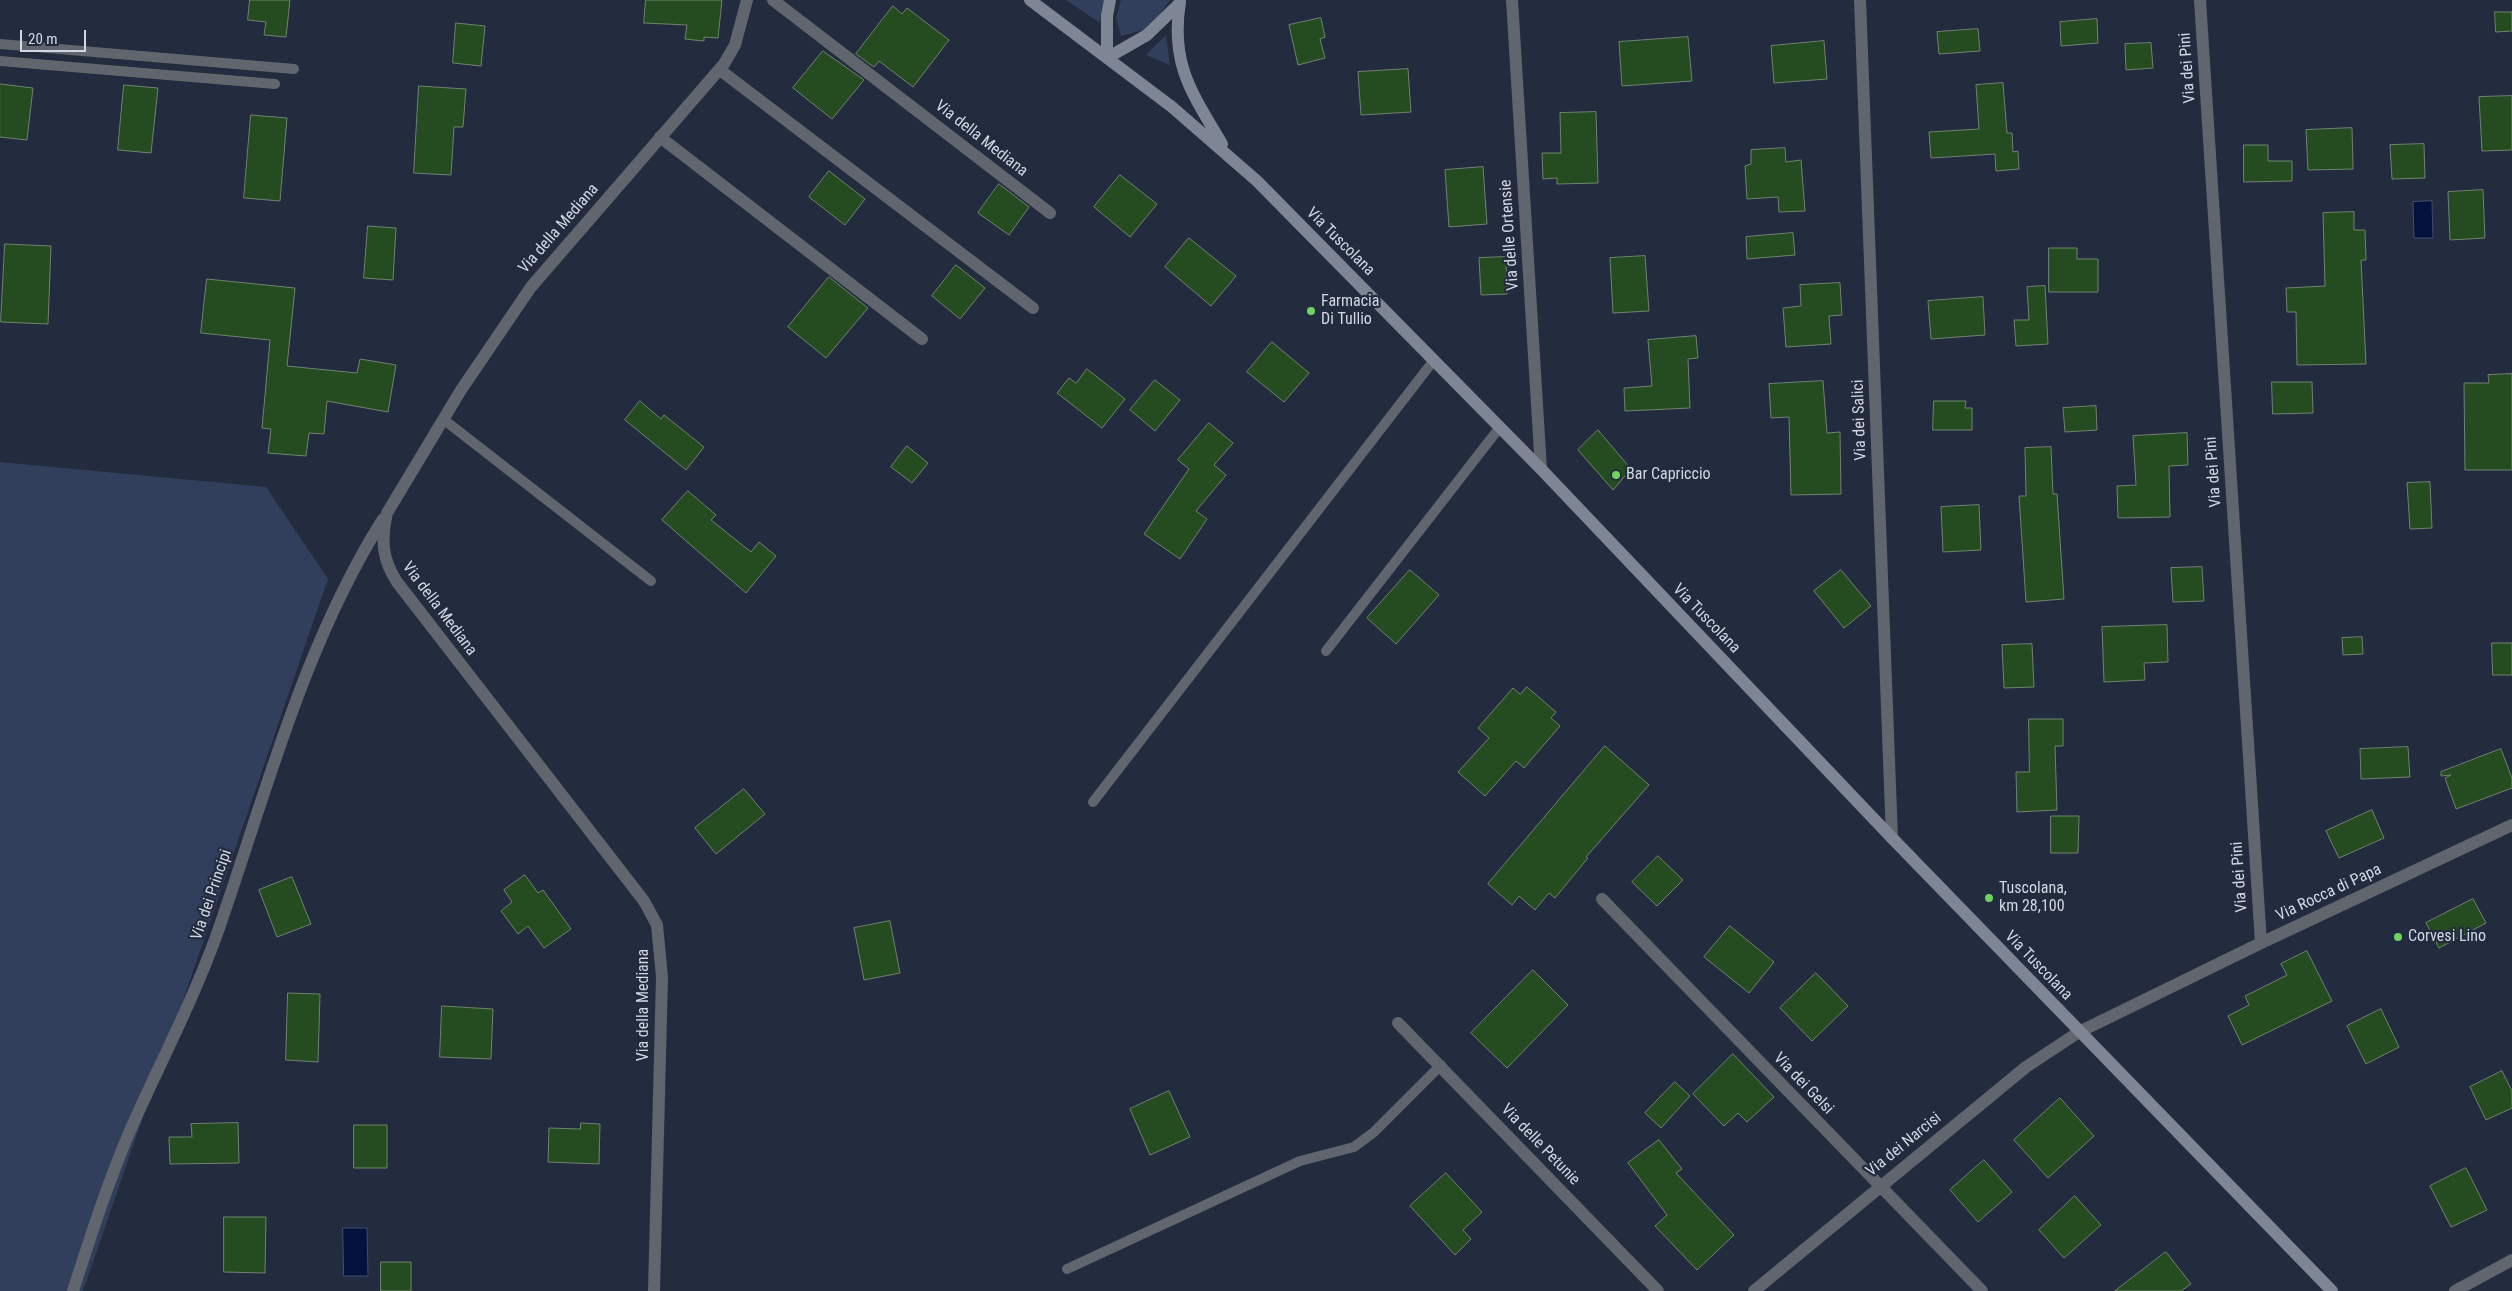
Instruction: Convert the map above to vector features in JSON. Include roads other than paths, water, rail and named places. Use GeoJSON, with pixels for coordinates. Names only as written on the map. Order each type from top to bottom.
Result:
{"type":"FeatureCollection","features":[{"type":"Feature","properties":{"kind":"main road","name":"Via Tuscolana"},"geometry":{"type":"LineString","coordinates":[[1030,0],[1166,102],[1227,154],[1541,469],[1892,838],[2332,1291]]}},
{"type":"Feature","properties":{"kind":"main road"},"geometry":{"type":"LineString","coordinates":[[1110,0],[1107,16],[1107,58],[1147,36],[1181,1]]}},
{"type":"Feature","properties":{"kind":"main road"},"geometry":{"type":"LineString","coordinates":[[1181,1],[1177,36],[1183,72],[1227,154]]}},
{"type":"Feature","properties":{"kind":"street","name":"Via della Mediana"},"geometry":{"type":"LineString","coordinates":[[654,1291],[662,977],[662,957],[658,926],[644,901],[397,582],[387,564],[382,536],[387,513],[443,419],[512,312],[531,287],[720,70],[735,45],[746,0]]}},
{"type":"Feature","properties":{"kind":"street","name":"Via della Mediana"},"geometry":{"type":"LineString","coordinates":[[773,0],[1050,213]]}},
{"type":"Feature","properties":{"kind":"street","name":"Via delle Ortensie"},"geometry":{"type":"LineString","coordinates":[[1512,0],[1541,469]]}},
{"type":"Feature","properties":{"kind":"street","name":"Via dei Salici"},"geometry":{"type":"LineString","coordinates":[[1860,0],[1892,838]]}},
{"type":"Feature","properties":{"kind":"street","name":"Via dei Pini"},"geometry":{"type":"LineString","coordinates":[[2200,0],[2261,943]]}},
{"type":"Feature","properties":{"kind":"street"},"geometry":{"type":"LineString","coordinates":[[720,70],[1033,308]]}},
{"type":"Feature","properties":{"kind":"street"},"geometry":{"type":"LineString","coordinates":[[660,137],[922,339]]}},
{"type":"Feature","properties":{"kind":"street","name":"Via dei Principi"},"geometry":{"type":"LineString","coordinates":[[73,1291],[119,1157],[179,1029],[206,961],[289,721],[318,646],[349,576],[387,513]]}},
{"type":"Feature","properties":{"kind":"street","name":"Via Rocca di Papa"},"geometry":{"type":"LineString","coordinates":[[2079,1032],[2261,943],[2512,825]]}},
{"type":"Feature","properties":{"kind":"street","name":"Via dei Gelsi"},"geometry":{"type":"LineString","coordinates":[[1602,899],[1878,1186],[1982,1291]]}},
{"type":"Feature","properties":{"kind":"street","name":"Via delle Petunie"},"geometry":{"type":"LineString","coordinates":[[1398,1022],[1658,1291]]}},
{"type":"Feature","properties":{"kind":"street","name":"Via dei Narcisi"},"geometry":{"type":"LineString","coordinates":[[1754,1291],[1878,1186],[2026,1067],[2079,1032]]}},
{"type":"Feature","properties":{"kind":"street"},"geometry":{"type":"LineString","coordinates":[[2455,1291],[2512,1260]]}},
{"type":"Feature","properties":{"kind":"lane"},"geometry":{"type":"LineString","coordinates":[[0,44],[294,69]]}},
{"type":"Feature","properties":{"kind":"lane"},"geometry":{"type":"LineString","coordinates":[[0,61],[275,84]]}},
{"type":"Feature","properties":{"kind":"lane"},"geometry":{"type":"LineString","coordinates":[[1093,802],[1434,360]]}},
{"type":"Feature","properties":{"kind":"lane"},"geometry":{"type":"LineString","coordinates":[[443,419],[651,581]]}},
{"type":"Feature","properties":{"kind":"lane"},"geometry":{"type":"LineString","coordinates":[[1326,651],[1500,427]]}},
{"type":"Feature","properties":{"kind":"lane"},"geometry":{"type":"LineString","coordinates":[[1067,1269],[1300,1161],[1354,1146],[1374,1132],[1441,1065]]}},
{"type":"Feature","properties":{"kind":"place","name":"Farmacia Di Tullio"},"geometry":{"type":"Point","coordinates":[1311,311]}},
{"type":"Feature","properties":{"kind":"place","name":"Bar Capriccio"},"geometry":{"type":"Point","coordinates":[1616,475]}},
{"type":"Feature","properties":{"kind":"place","name":"Tuscolana, km 28,100"},"geometry":{"type":"Point","coordinates":[1989,898]}},
{"type":"Feature","properties":{"kind":"place","name":"Corvesi Lino"},"geometry":{"type":"Point","coordinates":[2398,937]}}]}
